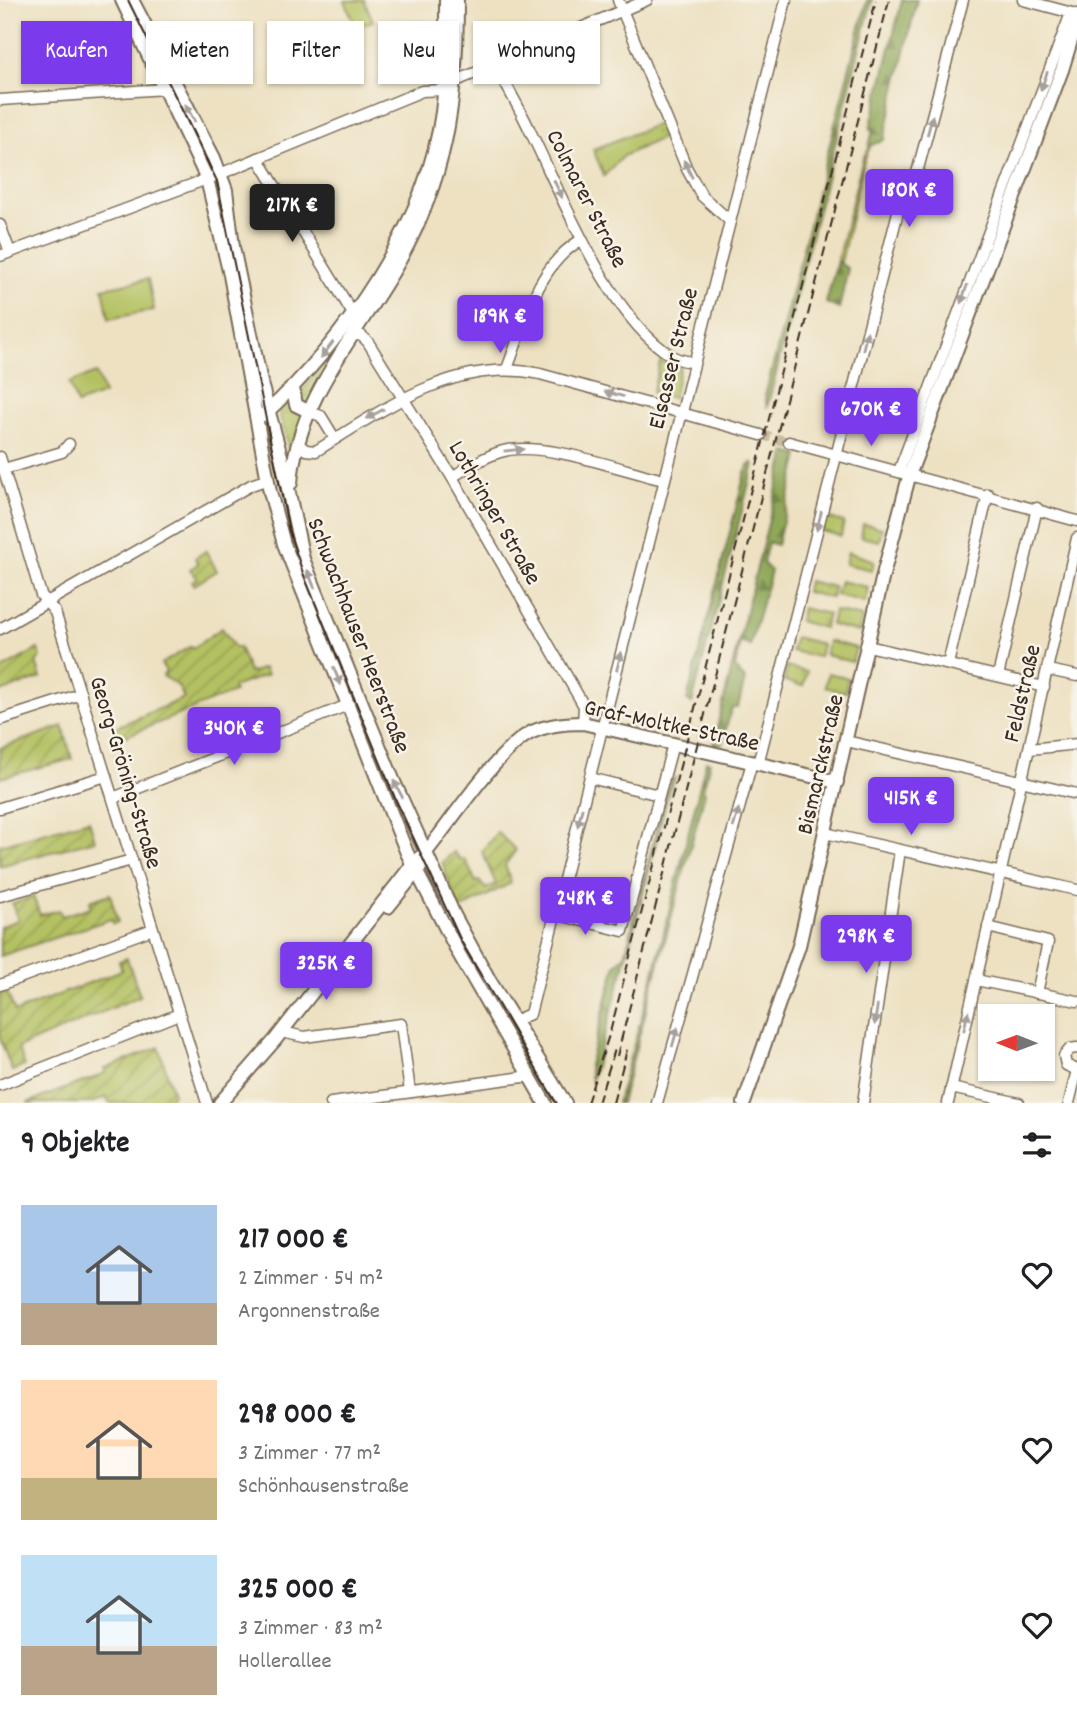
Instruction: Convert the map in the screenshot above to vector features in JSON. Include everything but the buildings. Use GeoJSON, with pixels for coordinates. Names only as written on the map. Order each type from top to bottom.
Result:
{"type":"FeatureCollection","features":[{"type":"Feature","properties":{"kind":"main road","name":"Schwachhauser Heerstraße"},"geometry":{"type":"LineString","coordinates":[[122,0],[174,113],[227,193],[235,259],[303,559],[394,782],[464,934],[565,1103]]}},
{"type":"Feature","properties":{"kind":"main road","name":"Schwachhauser Heerstraße"},"geometry":{"type":"LineString","coordinates":[[132,0],[214,177],[256,422],[284,544],[415,868],[459,954],[545,1103]]}},
{"type":"Feature","properties":{"kind":"main road"},"geometry":{"type":"LineString","coordinates":[[256,422],[320,359],[353,314],[388,258],[415,204],[438,135],[444,90],[446,0]]}},
{"type":"Feature","properties":{"kind":"main road"},"geometry":{"type":"LineString","coordinates":[[457,0],[457,21]]}},
{"type":"Feature","properties":{"kind":"main road","name":"Bismarckstraße"},"geometry":{"type":"LineString","coordinates":[[1062,70],[1073,16]]}},
{"type":"Feature","properties":{"kind":"main road","name":"Bismarckstraße"},"geometry":{"type":"LineString","coordinates":[[744,1103],[799,946],[904,472],[925,431],[1062,70],[1077,41]]}},
{"type":"Feature","properties":{"kind":"main road"},"geometry":{"type":"LineString","coordinates":[[288,493],[298,444],[310,412],[353,334],[394,269],[429,197],[444,149],[455,84]]}},
{"type":"Feature","properties":{"kind":"main road"},"geometry":{"type":"LineString","coordinates":[[293,388],[296,405],[310,412]]}},
{"type":"Feature","properties":{"kind":"main road","name":"Graf-Moltke-Straße"},"geometry":{"type":"LineString","coordinates":[[256,1064],[372,921],[382,913],[427,851],[517,742],[549,726],[583,723],[836,782]]}},
{"type":"Feature","properties":{"kind":"main road"},"geometry":{"type":"LineString","coordinates":[[220,1103],[256,1064]]}},
{"type":"Feature","properties":{"kind":"main road"},"geometry":{"type":"LineString","coordinates":[[230,1103],[256,1064]]}},
{"type":"Feature","properties":{"kind":"street"},"geometry":{"type":"LineString","coordinates":[[585,21],[620,5],[647,0]]}},
{"type":"Feature","properties":{"kind":"street","name":"Elsasser Straße"},"geometry":{"type":"LineString","coordinates":[[514,1021],[530,1014],[692,362],[786,0]]}},
{"type":"Feature","properties":{"kind":"street"},"geometry":{"type":"LineString","coordinates":[[657,1103],[755,763],[901,200],[914,184],[963,0]]}},
{"type":"Feature","properties":{"kind":"street"},"geometry":{"type":"LineString","coordinates":[[1023,0],[1073,16]]}},
{"type":"Feature","properties":{"kind":"street"},"geometry":{"type":"LineString","coordinates":[[620,5],[687,169],[702,196],[730,221]]}},
{"type":"Feature","properties":{"kind":"street","name":"Bismarckstraße"},"geometry":{"type":"LineString","coordinates":[[904,472],[920,414],[1073,16]]}},
{"type":"Feature","properties":{"kind":"street","name":"Colmarer Straße"},"geometry":{"type":"LineString","coordinates":[[505,84],[531,131],[581,240],[608,285],[642,328],[673,357],[692,362]]}},
{"type":"Feature","properties":{"kind":"street"},"geometry":{"type":"LineString","coordinates":[[0,100],[165,89]]}},
{"type":"Feature","properties":{"kind":"street"},"geometry":{"type":"LineString","coordinates":[[0,225],[5,254],[214,177],[422,91],[444,90]]}},
{"type":"Feature","properties":{"kind":"street"},"geometry":{"type":"LineString","coordinates":[[258,158],[353,314]]}},
{"type":"Feature","properties":{"kind":"street"},"geometry":{"type":"LineString","coordinates":[[507,369],[545,273],[563,250],[581,240]]}},
{"type":"Feature","properties":{"kind":"street","name":"Lothringer Straße"},"geometry":{"type":"LineString","coordinates":[[353,334],[362,335],[368,342],[452,477],[584,706],[583,723]]}},
{"type":"Feature","properties":{"kind":"street"},"geometry":{"type":"LineString","coordinates":[[298,444],[306,450],[316,451],[405,398],[452,377],[507,369],[540,374],[761,435]]}},
{"type":"Feature","properties":{"kind":"street"},"geometry":{"type":"LineString","coordinates":[[310,412],[321,416],[335,439]]}},
{"type":"Feature","properties":{"kind":"street"},"geometry":{"type":"LineString","coordinates":[[920,414],[925,431]]}},
{"type":"Feature","properties":{"kind":"street"},"geometry":{"type":"LineString","coordinates":[[789,442],[988,494],[1077,521]]}},
{"type":"Feature","properties":{"kind":"street"},"geometry":{"type":"LineString","coordinates":[[4,469],[62,452],[69,444]]}},
{"type":"Feature","properties":{"kind":"street"},"geometry":{"type":"LineString","coordinates":[[452,477],[494,454],[521,448],[544,450],[663,480]]}},
{"type":"Feature","properties":{"kind":"street","name":"Georg-Gröning-Straße"},"geometry":{"type":"LineString","coordinates":[[0,457],[41,595],[55,612],[207,1103]]}},
{"type":"Feature","properties":{"kind":"street"},"geometry":{"type":"LineString","coordinates":[[0,629],[251,485],[268,479]]}},
{"type":"Feature","properties":{"kind":"street"},"geometry":{"type":"LineString","coordinates":[[948,664],[988,494]]}},
{"type":"Feature","properties":{"kind":"street"},"geometry":{"type":"LineString","coordinates":[[998,676],[1037,508]]}},
{"type":"Feature","properties":{"kind":"street","name":"Feldstraße"},"geometry":{"type":"LineString","coordinates":[[948,1103],[1077,538]]}},
{"type":"Feature","properties":{"kind":"street"},"geometry":{"type":"LineString","coordinates":[[1066,590],[1077,593]]}},
{"type":"Feature","properties":{"kind":"street"},"geometry":{"type":"LineString","coordinates":[[867,646],[1044,687]]}},
{"type":"Feature","properties":{"kind":"street"},"geometry":{"type":"LineString","coordinates":[[1048,670],[1077,676]]}},
{"type":"Feature","properties":{"kind":"street"},"geometry":{"type":"LineString","coordinates":[[0,720],[81,694]]}},
{"type":"Feature","properties":{"kind":"street"},"geometry":{"type":"LineString","coordinates":[[113,798],[348,705]]}},
{"type":"Feature","properties":{"kind":"street"},"geometry":{"type":"LineString","coordinates":[[846,741],[1077,794]]}},
{"type":"Feature","properties":{"kind":"street"},"geometry":{"type":"LineString","coordinates":[[555,914],[623,930],[673,744]]}},
{"type":"Feature","properties":{"kind":"street"},"geometry":{"type":"LineString","coordinates":[[1030,749],[1077,744]]}},
{"type":"Feature","properties":{"kind":"street"},"geometry":{"type":"LineString","coordinates":[[0,808],[106,776]]}},
{"type":"Feature","properties":{"kind":"street"},"geometry":{"type":"LineString","coordinates":[[590,778],[659,795]]}},
{"type":"Feature","properties":{"kind":"street"},"geometry":{"type":"LineString","coordinates":[[825,833],[1077,890]]}},
{"type":"Feature","properties":{"kind":"street"},"geometry":{"type":"LineString","coordinates":[[863,1103],[900,850]]}},
{"type":"Feature","properties":{"kind":"street"},"geometry":{"type":"LineString","coordinates":[[0,896],[132,860]]}},
{"type":"Feature","properties":{"kind":"street"},"geometry":{"type":"LineString","coordinates":[[988,927],[1048,942],[1037,993]]}},
{"type":"Feature","properties":{"kind":"street"},"geometry":{"type":"LineString","coordinates":[[0,985],[153,929]]}},
{"type":"Feature","properties":{"kind":"street"},"geometry":{"type":"LineString","coordinates":[[976,980],[1077,1001]]}},
{"type":"Feature","properties":{"kind":"street"},"geometry":{"type":"LineString","coordinates":[[0,1084],[179,1014]]}},
{"type":"Feature","properties":{"kind":"street"},"geometry":{"type":"LineString","coordinates":[[282,1032],[304,1037],[401,1024],[410,1093]]}},
{"type":"Feature","properties":{"kind":"street"},"geometry":{"type":"LineString","coordinates":[[1069,1103],[1077,1070],[1066,1065],[1064,1056],[1070,1049],[1077,1048]]}},
{"type":"Feature","properties":{"kind":"street"},"geometry":{"type":"LineString","coordinates":[[331,1103],[531,1076]]}},
{"type":"Feature","properties":{"kind":"street"},"geometry":{"type":"LineString","coordinates":[[951,1088],[1019,1103]]}},
{"type":"Feature","properties":{"kind":"green space"},"geometry":{"type":"Polygon","coordinates":[[[364,0],[373,21],[364,24],[364,21],[353,21],[345,1],[364,0]]]}},
{"type":"Feature","properties":{"kind":"green space"},"geometry":{"type":"Polygon","coordinates":[[[867,0],[872,0],[767,408],[765,396],[867,0]]]}},
{"type":"Feature","properties":{"kind":"green space"},"geometry":{"type":"Polygon","coordinates":[[[902,0],[917,0],[884,140],[869,146],[873,130],[870,129],[902,0]]]}},
{"type":"Feature","properties":{"kind":"green space"},"geometry":{"type":"Polygon","coordinates":[[[661,123],[666,136],[623,156],[604,176],[593,149],[661,123]]]}},
{"type":"Feature","properties":{"kind":"green space"},"geometry":{"type":"Polygon","coordinates":[[[871,145],[864,161],[841,262],[837,261],[863,158],[871,145]]]}},
{"type":"Feature","properties":{"kind":"green space"},"geometry":{"type":"Polygon","coordinates":[[[837,261],[848,269],[839,309],[826,303],[837,261]]]}},
{"type":"Feature","properties":{"kind":"green space"},"geometry":{"type":"Polygon","coordinates":[[[148,279],[154,310],[109,319],[103,288],[148,279]]]}},
{"type":"Feature","properties":{"kind":"green space"},"geometry":{"type":"Polygon","coordinates":[[[359,311],[309,404],[303,405],[299,396],[359,311]]]}},
{"type":"Feature","properties":{"kind":"green space"},"geometry":{"type":"Polygon","coordinates":[[[660,362],[680,367],[673,398],[652,393],[660,362]]]}},
{"type":"Feature","properties":{"kind":"green space"},"geometry":{"type":"Polygon","coordinates":[[[96,373],[104,394],[77,404],[69,383],[96,373]]]}},
{"type":"Feature","properties":{"kind":"green space"},"geometry":{"type":"Polygon","coordinates":[[[292,396],[304,414],[291,456],[278,409],[292,396]]]}},
{"type":"Feature","properties":{"kind":"green space"},"geometry":{"type":"Polygon","coordinates":[[[786,452],[799,455],[777,545],[768,542],[763,563],[771,571],[750,646],[740,642],[735,668],[745,679],[738,707],[731,709],[722,745],[713,743],[786,452]]]}},
{"type":"Feature","properties":{"kind":"green space"},"geometry":{"type":"Polygon","coordinates":[[[752,462],[754,464],[692,703],[687,700],[745,473],[752,462]]]}},
{"type":"Feature","properties":{"kind":"green space"},"geometry":{"type":"Polygon","coordinates":[[[824,517],[844,522],[841,536],[821,531],[824,517]]]}},
{"type":"Feature","properties":{"kind":"green space"},"geometry":{"type":"Polygon","coordinates":[[[863,524],[882,528],[879,541],[861,537],[863,524]]]}},
{"type":"Feature","properties":{"kind":"green space"},"geometry":{"type":"Polygon","coordinates":[[[206,551],[217,571],[194,585],[192,581],[197,578],[190,569],[198,564],[195,558],[206,551]]]}},
{"type":"Feature","properties":{"kind":"green space"},"geometry":{"type":"Polygon","coordinates":[[[848,552],[874,561],[872,570],[845,564],[848,552]]]}},
{"type":"Feature","properties":{"kind":"green space"},"geometry":{"type":"Polygon","coordinates":[[[808,581],[834,587],[832,598],[806,592],[808,581]]]}},
{"type":"Feature","properties":{"kind":"green space"},"geometry":{"type":"Polygon","coordinates":[[[840,581],[868,587],[865,602],[836,595],[840,581]]]}},
{"type":"Feature","properties":{"kind":"green space"},"geometry":{"type":"Polygon","coordinates":[[[802,608],[828,614],[824,628],[799,621],[802,608]]]}},
{"type":"Feature","properties":{"kind":"green space"},"geometry":{"type":"Polygon","coordinates":[[[834,611],[862,617],[859,632],[831,625],[834,611]]]}},
{"type":"Feature","properties":{"kind":"green space"},"geometry":{"type":"Polygon","coordinates":[[[222,628],[235,648],[239,647],[249,673],[264,668],[267,675],[233,687],[234,692],[119,739],[115,728],[184,698],[178,686],[163,676],[166,671],[161,664],[191,646],[193,648],[222,628]]]}},
{"type":"Feature","properties":{"kind":"green space"},"geometry":{"type":"Polygon","coordinates":[[[795,637],[822,644],[819,657],[791,651],[795,637]]]}},
{"type":"Feature","properties":{"kind":"green space"},"geometry":{"type":"Polygon","coordinates":[[[828,641],[856,648],[852,662],[825,655],[828,641]]]}},
{"type":"Feature","properties":{"kind":"green space"},"geometry":{"type":"Polygon","coordinates":[[[38,649],[41,657],[36,662],[41,678],[0,692],[0,670],[38,649]]]}},
{"type":"Feature","properties":{"kind":"green space"},"geometry":{"type":"Polygon","coordinates":[[[787,667],[807,672],[803,686],[784,681],[787,667]]]}},
{"type":"Feature","properties":{"kind":"green space"},"geometry":{"type":"Polygon","coordinates":[[[828,673],[848,678],[845,692],[825,687],[828,673]]]}},
{"type":"Feature","properties":{"kind":"green space"},"geometry":{"type":"Polygon","coordinates":[[[63,726],[72,759],[0,778],[0,748],[63,726]]]}},
{"type":"Feature","properties":{"kind":"green space"},"geometry":{"type":"Polygon","coordinates":[[[706,761],[710,762],[703,790],[705,793],[621,1103],[617,1103],[652,981],[706,761]]]}},
{"type":"Feature","properties":{"kind":"green space"},"geometry":{"type":"Polygon","coordinates":[[[675,778],[669,791],[624,967],[591,1081],[589,1065],[616,964],[625,956],[668,783],[675,778]]]}},
{"type":"Feature","properties":{"kind":"green space"},"geometry":{"type":"Polygon","coordinates":[[[89,820],[95,840],[0,866],[0,845],[89,820]]]}},
{"type":"Feature","properties":{"kind":"green space"},"geometry":{"type":"Polygon","coordinates":[[[497,832],[516,850],[505,865],[511,883],[459,910],[442,862],[454,852],[461,860],[465,859],[476,882],[479,881],[486,889],[496,884],[482,852],[497,832]]]}},
{"type":"Feature","properties":{"kind":"green space"},"geometry":{"type":"Polygon","coordinates":[[[110,894],[118,922],[113,924],[111,919],[0,956],[0,927],[18,920],[12,904],[33,896],[40,915],[59,910],[62,916],[91,907],[90,901],[110,894]]]}},
{"type":"Feature","properties":{"kind":"green space"},"geometry":{"type":"Polygon","coordinates":[[[127,958],[140,996],[18,1048],[25,1066],[12,1071],[0,1038],[0,993],[6,990],[15,1012],[122,970],[119,961],[127,958]]]}},
{"type":"Feature","properties":{"kind":"green space"},"geometry":{"type":"Polygon","coordinates":[[[159,1047],[173,1094],[166,1103],[109,1103],[106,1097],[92,1103],[27,1103],[99,1076],[106,1072],[105,1069],[159,1047]]]}},
{"type":"Feature","properties":{"kind":"tunnel"},"geometry":{"type":"LineString","coordinates":[[761,435],[789,442]]}},
{"type":"Feature","properties":{"kind":"tram line"},"geometry":{"type":"LineString","coordinates":[[128,0],[217,181],[289,531],[303,573],[395,798],[461,941],[556,1103]]}},
{"type":"Feature","properties":{"kind":"railway"},"geometry":{"type":"LineString","coordinates":[[587,1103],[610,1032],[683,755],[876,0]]}},
{"type":"Feature","properties":{"kind":"railway"},"geometry":{"type":"LineString","coordinates":[[617,1056],[889,0]]}},
{"type":"Feature","properties":{"kind":"railway"},"geometry":{"type":"LineString","coordinates":[[598,1103],[616,1046]]}},
{"type":"Feature","properties":{"kind":"railway"},"geometry":{"type":"LineString","coordinates":[[613,1103],[628,1046]]}}]}
